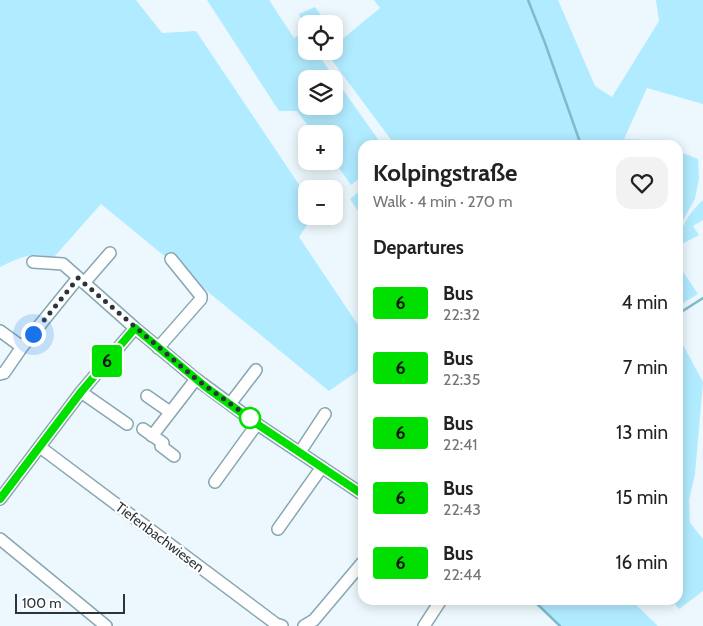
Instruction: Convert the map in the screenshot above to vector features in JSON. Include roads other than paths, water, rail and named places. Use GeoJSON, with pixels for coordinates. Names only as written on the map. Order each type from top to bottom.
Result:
{"type":"FeatureCollection","features":[{"type":"Feature","properties":{"kind":"street"},"geometry":{"type":"LineString","coordinates":[[0,374],[4,373],[22,347],[81,280],[110,253]]}},
{"type":"Feature","properties":{"kind":"street"},"geometry":{"type":"LineString","coordinates":[[158,348],[201,298],[171,258]]}},
{"type":"Feature","properties":{"kind":"street"},"geometry":{"type":"LineString","coordinates":[[33,262],[63,264],[196,379],[257,424],[358,491]]}},
{"type":"Feature","properties":{"kind":"street"},"geometry":{"type":"LineString","coordinates":[[0,499],[81,392],[135,328]]}},
{"type":"Feature","properties":{"kind":"street"},"geometry":{"type":"LineString","coordinates":[[0,331],[22,347]]}},
{"type":"Feature","properties":{"kind":"street"},"geometry":{"type":"LineString","coordinates":[[230,404],[256,370]]}},
{"type":"Feature","properties":{"kind":"street"},"geometry":{"type":"LineString","coordinates":[[174,456],[161,446],[163,443],[147,432],[170,412],[196,379]]}},
{"type":"Feature","properties":{"kind":"street"},"geometry":{"type":"LineString","coordinates":[[81,392],[127,424]]}},
{"type":"Feature","properties":{"kind":"street"},"geometry":{"type":"LineString","coordinates":[[147,396],[170,412]]}},
{"type":"Feature","properties":{"kind":"street"},"geometry":{"type":"LineString","coordinates":[[300,452],[325,414]]}},
{"type":"Feature","properties":{"kind":"street"},"geometry":{"type":"LineString","coordinates":[[215,482],[257,424]]}},
{"type":"Feature","properties":{"kind":"street","name":"Tiefenbachwiesen"},"geometry":{"type":"LineString","coordinates":[[40,447],[276,624],[282,626]]}},
{"type":"Feature","properties":{"kind":"street"},"geometry":{"type":"LineString","coordinates":[[278,529],[322,467]]}},
{"type":"Feature","properties":{"kind":"street"},"geometry":{"type":"LineString","coordinates":[[0,539],[106,626]]}},
{"type":"Feature","properties":{"kind":"street"},"geometry":{"type":"LineString","coordinates":[[304,626],[314,620],[358,568]]}},
{"type":"Feature","properties":{"kind":"street"},"geometry":{"type":"LineString","coordinates":[[424,626],[438,605]]}},
{"type":"Feature","properties":{"kind":"waterway"},"geometry":{"type":"LineString","coordinates":[[528,0],[579,140]]}},
{"type":"Feature","properties":{"kind":"waterway"},"geometry":{"type":"LineString","coordinates":[[683,311],[703,298]]}},
{"type":"Feature","properties":{"kind":"waterway"},"geometry":{"type":"LineString","coordinates":[[538,605],[560,626]]}}]}
